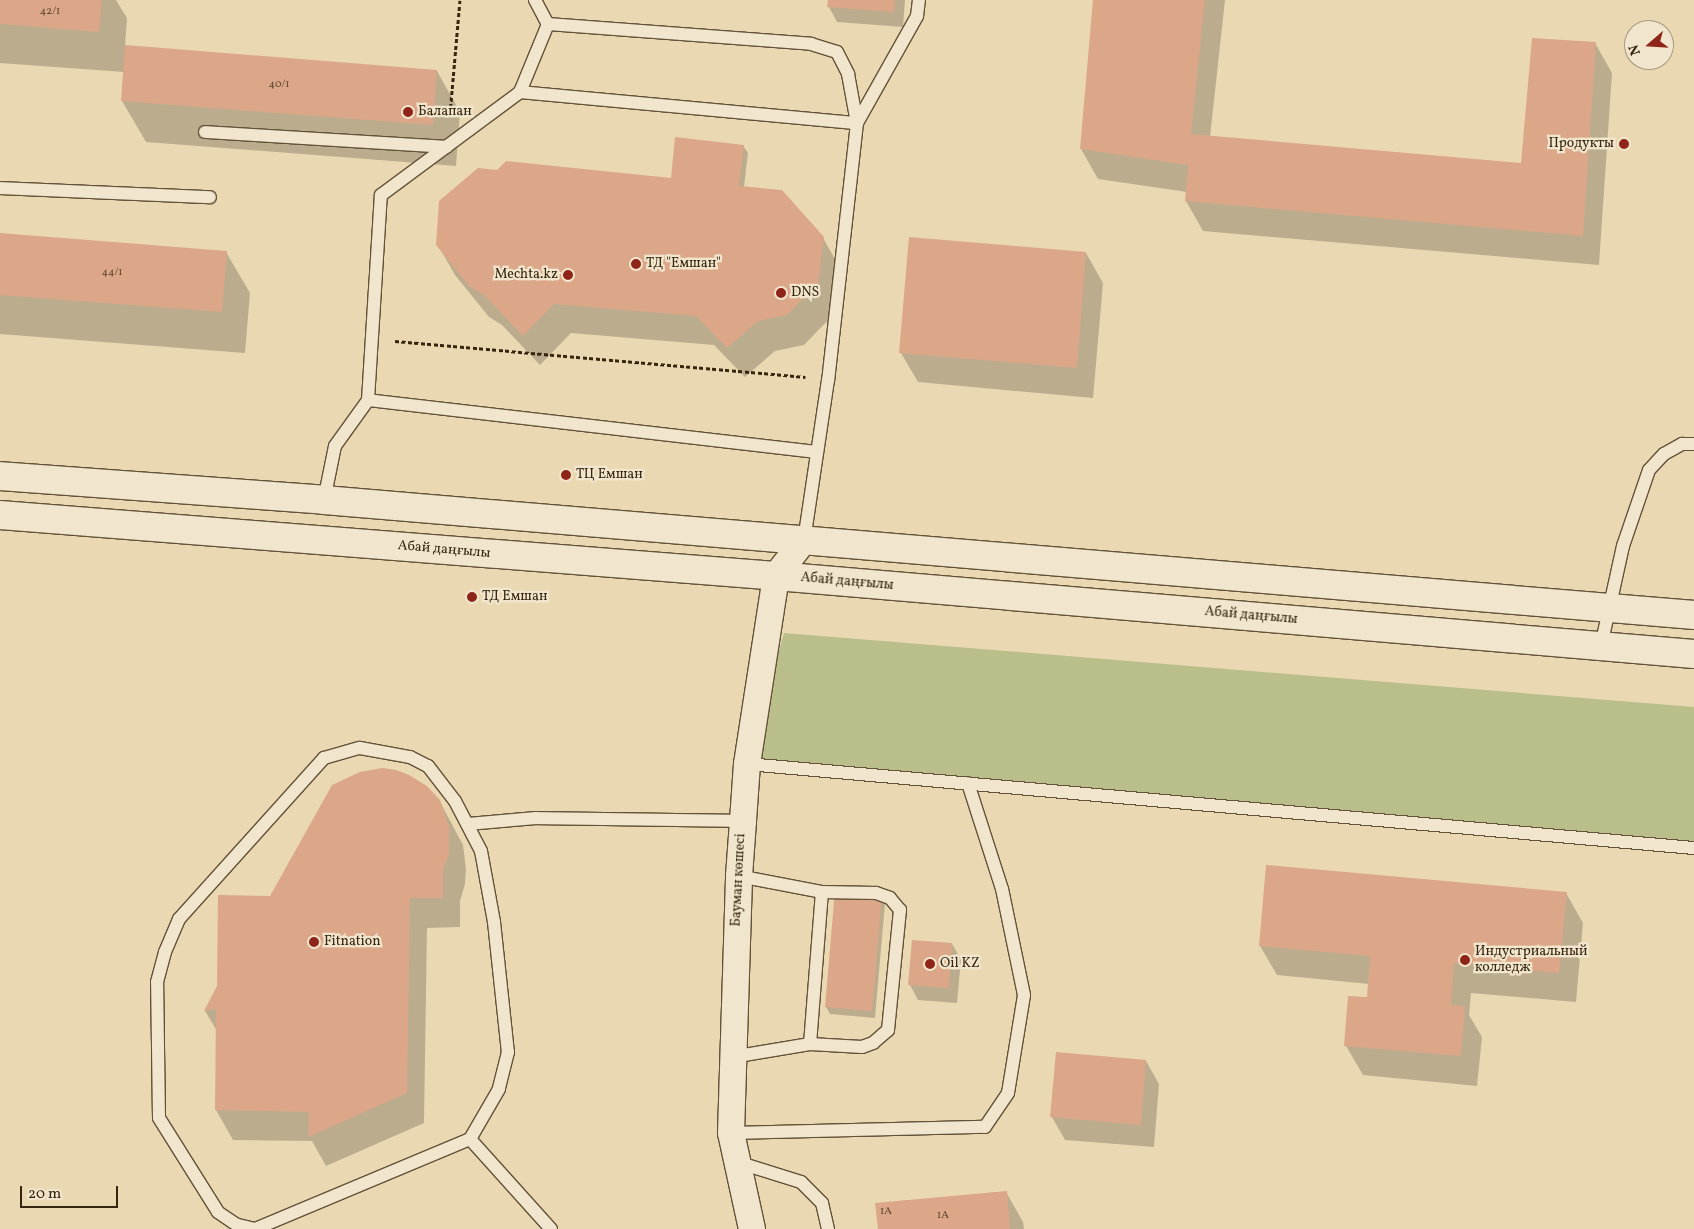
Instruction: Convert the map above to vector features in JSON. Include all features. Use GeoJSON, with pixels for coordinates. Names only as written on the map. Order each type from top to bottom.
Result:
{"type":"FeatureCollection","features":[{"type":"Feature","properties":{"kind":"main road"},"geometry":{"type":"LineString","coordinates":[[0,476],[324,500],[1694,615]]}},
{"type":"Feature","properties":{"kind":"main road","name":"Абай даңғылы"},"geometry":{"type":"LineString","coordinates":[[0,515],[776,576],[1694,654]]}},
{"type":"Feature","properties":{"kind":"street","name":"Бауман көшесі"},"geometry":{"type":"LineString","coordinates":[[752,1229],[732,1133],[732,1057],[738,876],[742,821],[747,764],[776,576],[804,540]]}},
{"type":"Feature","properties":{"kind":"lane"},"geometry":{"type":"LineString","coordinates":[[324,500],[335,446],[368,400],[381,195],[520,92],[548,24],[536,0]]}},
{"type":"Feature","properties":{"kind":"lane"},"geometry":{"type":"LineString","coordinates":[[857,123],[917,16],[919,0]]}},
{"type":"Feature","properties":{"kind":"lane"},"geometry":{"type":"LineString","coordinates":[[548,24],[812,44],[837,52],[848,74],[857,123],[828,380],[804,540]]}},
{"type":"Feature","properties":{"kind":"lane"},"geometry":{"type":"LineString","coordinates":[[520,92],[857,123]]}},
{"type":"Feature","properties":{"kind":"lane"},"geometry":{"type":"LineString","coordinates":[[205,132],[446,147]]}},
{"type":"Feature","properties":{"kind":"lane"},"geometry":{"type":"LineString","coordinates":[[0,188],[210,197]]}},
{"type":"Feature","properties":{"kind":"lane"},"geometry":{"type":"LineString","coordinates":[[368,400],[817,452]]}},
{"type":"Feature","properties":{"kind":"lane"},"geometry":{"type":"LineString","coordinates":[[1601,646],[1623,546],[1648,470],[1664,454],[1682,444],[1694,444]]}},
{"type":"Feature","properties":{"kind":"lane"},"geometry":{"type":"LineString","coordinates":[[360,748],[410,757],[428,766],[455,801],[481,851],[494,922],[508,1052],[499,1089],[470,1140],[255,1229],[236,1225],[218,1212],[159,1118],[157,982],[165,952],[179,919],[324,758],[360,748]]}},
{"type":"Feature","properties":{"kind":"lane"},"geometry":{"type":"LineString","coordinates":[[747,764],[1694,848]]}},
{"type":"Feature","properties":{"kind":"lane"},"geometry":{"type":"LineString","coordinates":[[732,1133],[985,1127],[1008,1093],[1024,995],[1002,889],[968,783]]}},
{"type":"Feature","properties":{"kind":"lane"},"geometry":{"type":"LineString","coordinates":[[468,824],[536,818],[742,821]]}},
{"type":"Feature","properties":{"kind":"lane"},"geometry":{"type":"LineString","coordinates":[[732,1057],[810,1044],[862,1047],[873,1043],[888,1030],[900,910],[890,898],[876,893],[822,892],[738,876]]}},
{"type":"Feature","properties":{"kind":"lane"},"geometry":{"type":"LineString","coordinates":[[810,1044],[822,892]]}},
{"type":"Feature","properties":{"kind":"lane"},"geometry":{"type":"LineString","coordinates":[[470,1140],[551,1229]]}},
{"type":"Feature","properties":{"kind":"lane"},"geometry":{"type":"LineString","coordinates":[[737,1162],[801,1182],[822,1203],[828,1229]]}},
{"type":"Feature","properties":{"kind":"path"},"geometry":{"type":"LineString","coordinates":[[446,147],[460,0]]}},
{"type":"Feature","properties":{"kind":"path"},"geometry":{"type":"LineString","coordinates":[[372,339],[828,380]]}},
{"type":"Feature","properties":{"kind":"green space"},"geometry":{"type":"Polygon","coordinates":[[[784,633],[1694,707],[1694,848],[747,764],[784,633]]]}},
{"type":"Feature","properties":{"kind":"building"},"geometry":{"type":"Polygon","coordinates":[[[0,0],[102,0],[99,32],[0,24],[0,0]]]}},
{"type":"Feature","properties":{"kind":"building"},"geometry":{"type":"Polygon","coordinates":[[[828,0],[895,0],[894,12],[827,7],[828,0]]]}},
{"type":"Feature","properties":{"kind":"building"},"geometry":{"type":"Polygon","coordinates":[[[1093,0],[1205,0],[1191,134],[1521,163],[1532,38],[1596,42],[1583,236],[1185,201],[1188,165],[1080,149],[1093,0]]]}},
{"type":"Feature","properties":{"kind":"building"},"geometry":{"type":"Polygon","coordinates":[[[125,45],[437,70],[433,125],[121,101],[125,45]]]}},
{"type":"Feature","properties":{"kind":"building","name":"ТД \"Емшан\""},"geometry":{"type":"Polygon","coordinates":[[[675,137],[744,145],[739,186],[782,190],[824,237],[818,283],[787,315],[758,321],[727,348],[696,316],[554,304],[523,336],[484,295],[470,287],[436,245],[439,201],[478,168],[497,170],[506,161],[671,178],[675,137]]]}},
{"type":"Feature","properties":{"kind":"building"},"geometry":{"type":"Polygon","coordinates":[[[0,233],[227,251],[222,312],[0,295],[0,233]]]}},
{"type":"Feature","properties":{"kind":"building"},"geometry":{"type":"Polygon","coordinates":[[[909,237],[1086,252],[1077,368],[899,353],[909,237]]]}},
{"type":"Feature","properties":{"kind":"building","name":"Fitnation"},"geometry":{"type":"Polygon","coordinates":[[[382,768],[396,770],[409,775],[427,786],[440,800],[449,826],[449,854],[443,870],[443,898],[410,898],[407,1093],[308,1137],[309,1112],[215,1110],[216,1009],[204,1011],[217,986],[218,895],[270,896],[332,785],[360,772],[382,768]]]}},
{"type":"Feature","properties":{"kind":"building","name":"Индустриальный колледж"},"geometry":{"type":"Polygon","coordinates":[[[1266,865],[1567,892],[1559,973],[1454,963],[1451,1005],[1465,1006],[1461,1056],[1344,1046],[1348,996],[1367,997],[1370,956],[1259,946],[1266,865]]]}},
{"type":"Feature","properties":{"kind":"building"},"geometry":{"type":"Polygon","coordinates":[[[835,890],[882,894],[872,1011],[825,1007],[835,890]]]}},
{"type":"Feature","properties":{"kind":"building","name":"Oil KZ"},"geometry":{"type":"Polygon","coordinates":[[[912,940],[952,943],[949,988],[908,985],[912,940]]]}},
{"type":"Feature","properties":{"kind":"building"},"geometry":{"type":"Polygon","coordinates":[[[1056,1052],[1146,1060],[1141,1125],[1050,1117],[1056,1052]]]}},
{"type":"Feature","properties":{"kind":"building"},"geometry":{"type":"Polygon","coordinates":[[[1007,1191],[1010,1229],[878,1229],[875,1203],[1007,1191]]]}},
{"type":"Feature","properties":{"kind":"place","name":"Балапан"},"geometry":{"type":"Point","coordinates":[408,112]}},
{"type":"Feature","properties":{"kind":"place","name":"Продукты"},"geometry":{"type":"Point","coordinates":[1624,144]}},
{"type":"Feature","properties":{"kind":"place","name":"ТД \"Емшан\""},"geometry":{"type":"Point","coordinates":[636,264]}},
{"type":"Feature","properties":{"kind":"place","name":"Mechta.kz"},"geometry":{"type":"Point","coordinates":[568,275]}},
{"type":"Feature","properties":{"kind":"place","name":"DNS"},"geometry":{"type":"Point","coordinates":[781,293]}},
{"type":"Feature","properties":{"kind":"place","name":"ТЦ Емшан"},"geometry":{"type":"Point","coordinates":[566,475]}},
{"type":"Feature","properties":{"kind":"place","name":"ТД Емшан"},"geometry":{"type":"Point","coordinates":[472,597]}},
{"type":"Feature","properties":{"kind":"place","name":"Fitnation"},"geometry":{"type":"Point","coordinates":[314,942]}},
{"type":"Feature","properties":{"kind":"place","name":"Индустриальный колледж"},"geometry":{"type":"Point","coordinates":[1465,960]}},
{"type":"Feature","properties":{"kind":"place","name":"Oil KZ"},"geometry":{"type":"Point","coordinates":[930,964]}}]}
